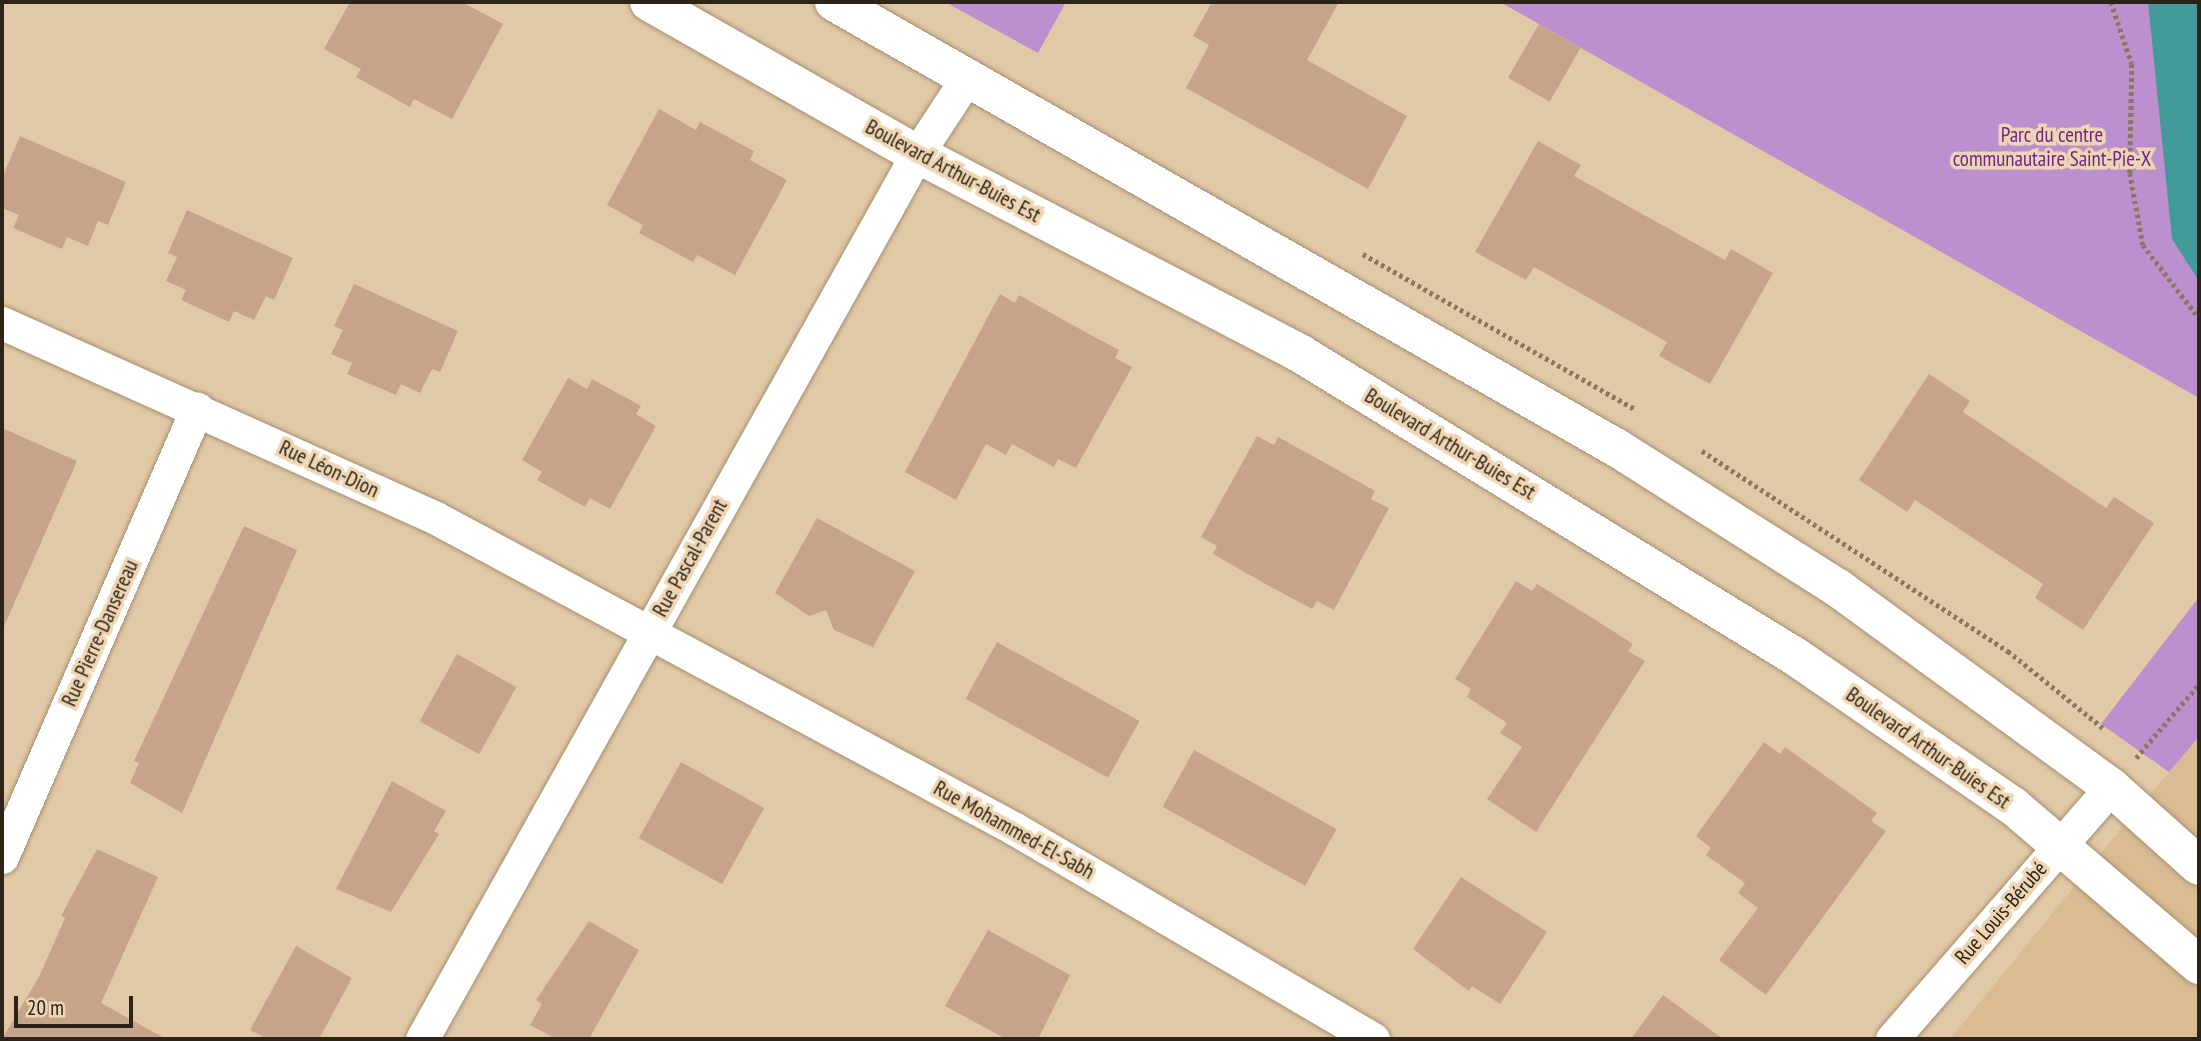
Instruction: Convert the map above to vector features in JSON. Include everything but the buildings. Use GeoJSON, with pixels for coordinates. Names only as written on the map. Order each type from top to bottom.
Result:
{"type":"FeatureCollection","features":[{"type":"Feature","properties":{"kind":"street","name":"Boulevard Arthur-Buies Est"},"geometry":{"type":"LineString","coordinates":[[649,2],[917,154],[1301,354],[1796,657],[2059,843],[2199,965]]}},
{"type":"Feature","properties":{"kind":"street"},"geometry":{"type":"LineString","coordinates":[[834,2],[965,81],[1363,299],[1617,448],[1838,588],[2111,787],[2199,866]]}},
{"type":"Feature","properties":{"kind":"street","name":"Rue Pascal-Parent"},"geometry":{"type":"LineString","coordinates":[[422,1039],[917,154],[965,81]]}},
{"type":"Feature","properties":{"kind":"street","name":"Rue Léon-Dion"},"geometry":{"type":"LineString","coordinates":[[2,323],[433,517],[649,630]]}},
{"type":"Feature","properties":{"kind":"street","name":"Rue Pierre-Dansereau"},"geometry":{"type":"LineString","coordinates":[[2,857],[197,409]]}},
{"type":"Feature","properties":{"kind":"street","name":"Rue Mohammed-El-Sabh"},"geometry":{"type":"LineString","coordinates":[[649,630],[1015,829],[1373,1039]]}},
{"type":"Feature","properties":{"kind":"street","name":"Rue Louis-Bérubé"},"geometry":{"type":"LineString","coordinates":[[1892,1039],[2059,843],[2111,787]]}},
{"type":"Feature","properties":{"kind":"path"},"geometry":{"type":"LineString","coordinates":[[2110,2],[2132,64],[2130,173],[2143,245],[2199,318]]}},
{"type":"Feature","properties":{"kind":"path"},"geometry":{"type":"LineString","coordinates":[[2111,787],[2199,684]]}},
{"type":"Feature","properties":{"kind":"shaded area"},"geometry":{"type":"Polygon","coordinates":[[[2199,738],[2199,1039],[1950,1039],[2137,809],[2199,738]]]}},
{"type":"Feature","properties":{"kind":"green space"},"geometry":{"type":"Polygon","coordinates":[[[945,2],[1066,2],[1038,53],[945,2]]]}},
{"type":"Feature","properties":{"kind":"green space","name":"Parc du centre communautaire Saint-Pie-X"},"geometry":{"type":"Polygon","coordinates":[[[1500,2],[2199,2],[2199,398],[1500,2]]]}},
{"type":"Feature","properties":{"kind":"green space"},"geometry":{"type":"Polygon","coordinates":[[[2199,597],[2199,737],[2169,772],[2101,724],[2199,597]]]}},
{"type":"Feature","properties":{"kind":"water"},"geometry":{"type":"Polygon","coordinates":[[[2148,2],[2199,2],[2199,281],[2172,239],[2148,2]]]}}]}
